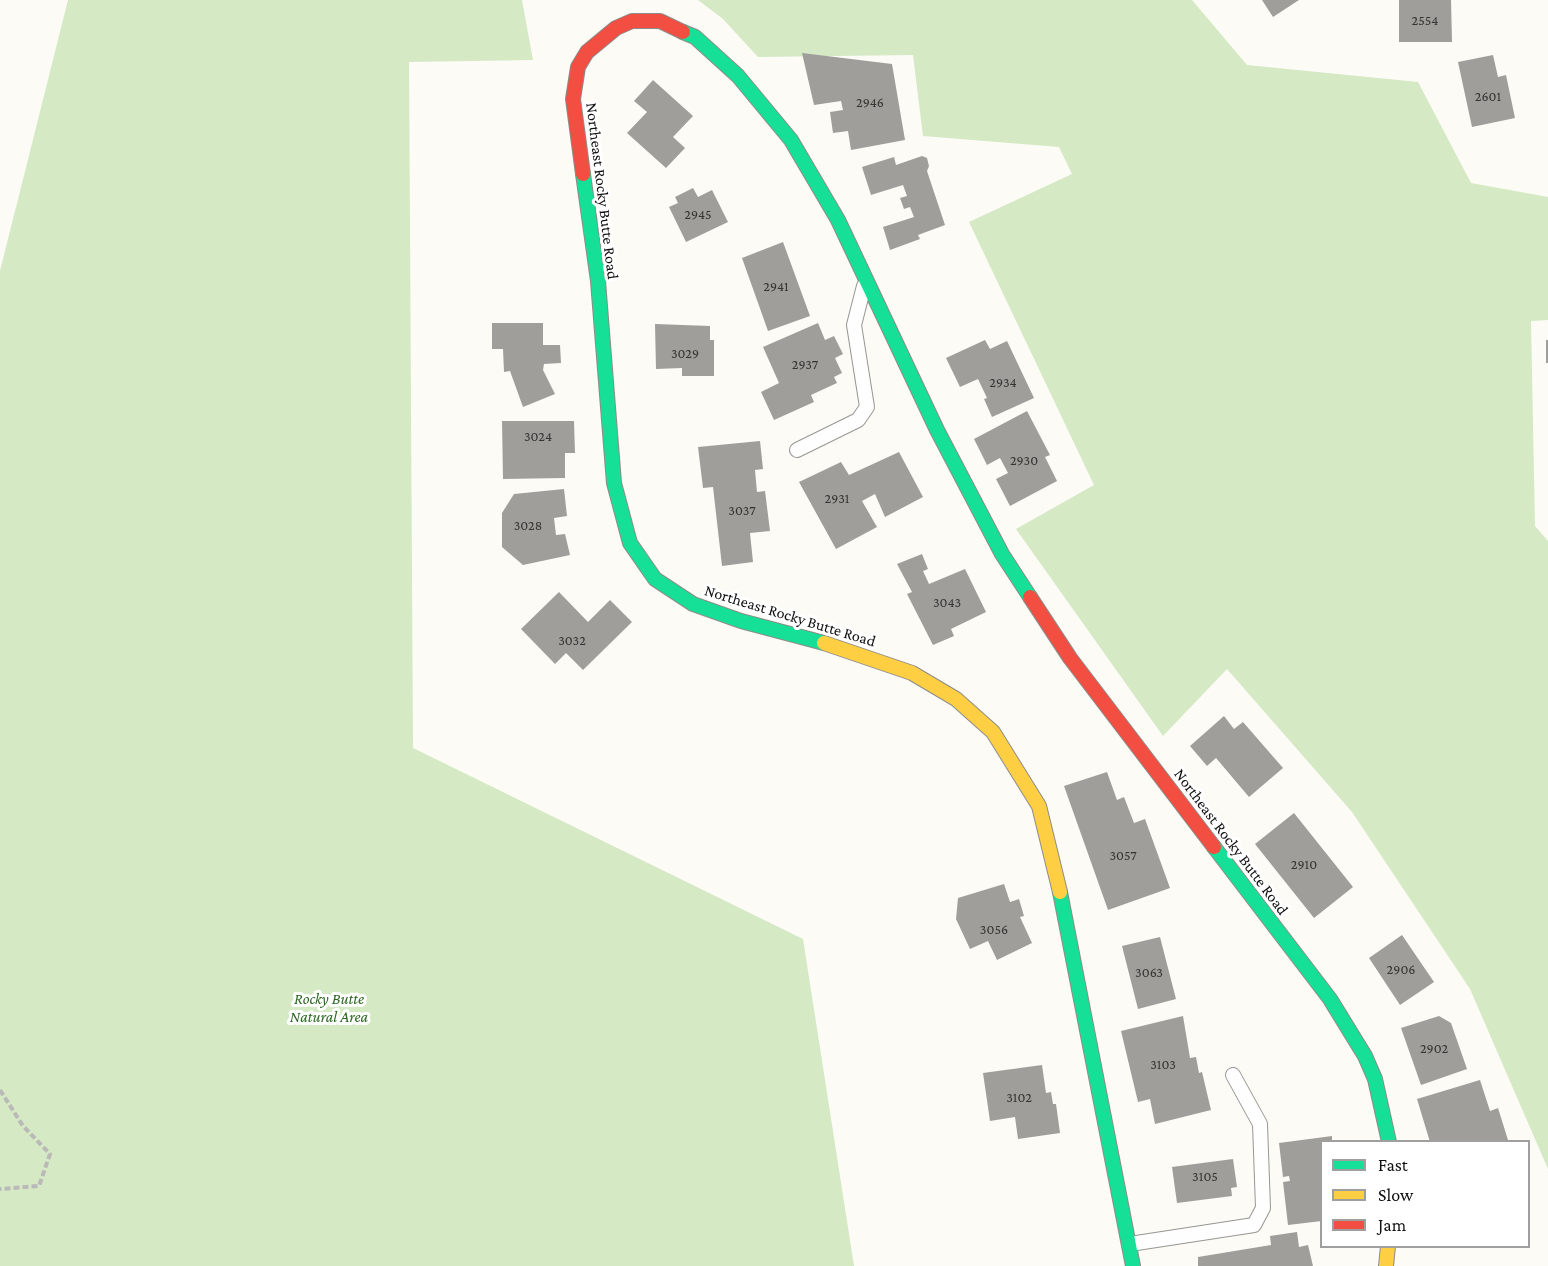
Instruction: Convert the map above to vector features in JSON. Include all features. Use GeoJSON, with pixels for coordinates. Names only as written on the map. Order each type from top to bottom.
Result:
{"type":"FeatureCollection","features":[{"type":"Feature","properties":{"kind":"street","name":"Northeast Rocky Butte Road"},"geometry":{"type":"LineString","coordinates":[[1133,1266],[1053,854],[1039,806],[1004,745],[956,699],[912,673],[853,651],[733,618],[678,596],[655,579],[630,543],[621,521],[615,483],[598,281],[574,119],[574,84],[578,67],[586,52],[600,38],[632,21],[660,21],[695,37],[738,76],[790,140],[838,220],[943,441],[1002,554],[1070,658],[1308,969],[1341,1017],[1365,1056],[1375,1078],[1389,1140]]}},
{"type":"Feature","properties":{"kind":"street"},"geometry":{"type":"LineString","coordinates":[[1386,1266],[1388,1248]]}},
{"type":"Feature","properties":{"kind":"lane"},"geometry":{"type":"LineString","coordinates":[[797,450],[858,420],[867,407],[854,326],[866,279]]}},
{"type":"Feature","properties":{"kind":"lane"},"geometry":{"type":"LineString","coordinates":[[1130,1244],[1254,1225],[1263,1208],[1260,1124],[1233,1075]]}},
{"type":"Feature","properties":{"kind":"path"},"geometry":{"type":"LineString","coordinates":[[0,1089],[23,1126],[50,1154],[39,1186],[0,1190]]}},
{"type":"Feature","properties":{"kind":"green space","name":"Rocky Butte Natural Area"},"geometry":{"type":"Polygon","coordinates":[[[68,0],[522,0],[533,60],[409,62],[413,748],[803,939],[854,1266],[0,1266],[0,271],[68,0]]]}},
{"type":"Feature","properties":{"kind":"green space"},"geometry":{"type":"Polygon","coordinates":[[[698,0],[1192,0],[1247,65],[1418,82],[1471,183],[1548,197],[1548,320],[1531,321],[1535,526],[1548,541],[1548,1169],[1470,989],[1352,812],[1227,669],[1163,736],[1016,529],[1094,485],[969,222],[1072,174],[1059,147],[923,136],[913,55],[758,57],[723,19],[698,0]]]}},
{"type":"Feature","properties":{"kind":"building"},"geometry":{"type":"Polygon","coordinates":[[[1262,0],[1299,0],[1273,17],[1262,0]]]}},
{"type":"Feature","properties":{"kind":"building"},"geometry":{"type":"Polygon","coordinates":[[[1399,0],[1451,0],[1452,42],[1399,42],[1399,0]]]}},
{"type":"Feature","properties":{"kind":"building"},"geometry":{"type":"Polygon","coordinates":[[[802,53],[892,64],[905,140],[851,150],[848,131],[833,133],[830,112],[843,110],[841,101],[814,105],[802,53]]]}},
{"type":"Feature","properties":{"kind":"building"},"geometry":{"type":"Polygon","coordinates":[[[1493,55],[1498,77],[1506,75],[1515,118],[1472,127],[1458,62],[1493,55]]]}},
{"type":"Feature","properties":{"kind":"building"},"geometry":{"type":"Polygon","coordinates":[[[653,80],[693,116],[673,137],[685,148],[666,168],[627,133],[647,112],[634,101],[653,80]]]}},
{"type":"Feature","properties":{"kind":"building"},"geometry":{"type":"Polygon","coordinates":[[[922,156],[927,158],[929,166],[927,171],[945,225],[918,235],[920,239],[890,250],[883,227],[914,217],[910,207],[904,209],[900,198],[907,196],[903,185],[871,195],[862,167],[894,157],[896,165],[922,156]]]}},
{"type":"Feature","properties":{"kind":"building"},"geometry":{"type":"Polygon","coordinates":[[[693,188],[698,197],[712,190],[728,222],[686,242],[669,207],[678,203],[675,197],[693,188]]]}},
{"type":"Feature","properties":{"kind":"building"},"geometry":{"type":"Polygon","coordinates":[[[783,242],[810,316],[768,331],[742,258],[783,242]]]}},
{"type":"Feature","properties":{"kind":"building"},"geometry":{"type":"Polygon","coordinates":[[[492,323],[543,323],[543,345],[560,345],[561,363],[544,364],[543,370],[555,394],[523,407],[510,371],[504,372],[503,349],[492,349],[492,323]]]}},
{"type":"Feature","properties":{"kind":"building"},"geometry":{"type":"Polygon","coordinates":[[[818,323],[825,340],[834,336],[843,354],[835,358],[842,373],[834,377],[837,383],[811,395],[814,402],[774,420],[761,392],[779,383],[763,347],[818,323]]]}},
{"type":"Feature","properties":{"kind":"building"},"geometry":{"type":"Polygon","coordinates":[[[655,324],[710,326],[710,340],[714,340],[714,376],[682,376],[682,368],[656,369],[655,324]]]}},
{"type":"Feature","properties":{"kind":"building"},"geometry":{"type":"Polygon","coordinates":[[[985,340],[990,349],[1007,341],[1034,398],[992,417],[984,399],[987,398],[978,379],[960,387],[946,358],[985,340]]]}},
{"type":"Feature","properties":{"kind":"building"},"geometry":{"type":"Polygon","coordinates":[[[1546,340],[1548,340],[1548,363],[1546,363],[1546,340]]]}},
{"type":"Feature","properties":{"kind":"building"},"geometry":{"type":"Polygon","coordinates":[[[1027,411],[1050,455],[1045,457],[1057,481],[1010,506],[996,479],[1008,473],[1000,458],[987,465],[974,439],[1027,411]]]}},
{"type":"Feature","properties":{"kind":"building"},"geometry":{"type":"Polygon","coordinates":[[[502,421],[574,421],[575,453],[565,453],[565,478],[503,479],[502,421]]]}},
{"type":"Feature","properties":{"kind":"building"},"geometry":{"type":"Polygon","coordinates":[[[760,441],[763,469],[755,470],[757,492],[765,491],[770,531],[750,533],[753,562],[722,566],[713,487],[703,488],[698,447],[760,441]]]}},
{"type":"Feature","properties":{"kind":"building"},"geometry":{"type":"Polygon","coordinates":[[[899,452],[923,497],[885,517],[875,494],[862,501],[877,527],[836,549],[799,482],[841,462],[849,475],[899,452]]]}},
{"type":"Feature","properties":{"kind":"building"},"geometry":{"type":"Polygon","coordinates":[[[564,489],[567,516],[554,518],[556,535],[565,534],[570,555],[523,565],[502,547],[502,513],[514,494],[564,489]]]}},
{"type":"Feature","properties":{"kind":"building"},"geometry":{"type":"Polygon","coordinates":[[[922,554],[928,569],[923,571],[929,584],[965,569],[986,612],[951,629],[954,636],[933,645],[907,594],[912,592],[897,564],[922,554]]]}},
{"type":"Feature","properties":{"kind":"building"},"geometry":{"type":"Polygon","coordinates":[[[559,592],[588,622],[610,600],[632,622],[583,670],[566,653],[555,664],[521,629],[559,592]]]}},
{"type":"Feature","properties":{"kind":"building"},"geometry":{"type":"Polygon","coordinates":[[[1224,716],[1234,729],[1243,722],[1283,768],[1249,797],[1216,758],[1207,766],[1190,746],[1224,716]]]}},
{"type":"Feature","properties":{"kind":"building"},"geometry":{"type":"Polygon","coordinates":[[[1107,772],[1117,800],[1124,797],[1134,823],[1145,819],[1170,888],[1108,910],[1064,786],[1107,772]]]}},
{"type":"Feature","properties":{"kind":"building"},"geometry":{"type":"Polygon","coordinates":[[[1294,813],[1353,887],[1314,918],[1255,844],[1294,813]]]}},
{"type":"Feature","properties":{"kind":"building"},"geometry":{"type":"Polygon","coordinates":[[[1004,884],[1010,902],[1019,899],[1024,916],[1020,917],[1032,943],[997,960],[988,941],[970,949],[956,919],[958,898],[1004,884]]]}},
{"type":"Feature","properties":{"kind":"building"},"geometry":{"type":"Polygon","coordinates":[[[1402,935],[1434,982],[1400,1005],[1369,958],[1402,935]]]}},
{"type":"Feature","properties":{"kind":"building"},"geometry":{"type":"Polygon","coordinates":[[[1160,937],[1176,999],[1138,1009],[1122,946],[1160,937]]]}},
{"type":"Feature","properties":{"kind":"building"},"geometry":{"type":"Polygon","coordinates":[[[1183,1016],[1190,1058],[1196,1057],[1211,1110],[1155,1124],[1150,1099],[1138,1102],[1121,1031],[1183,1016]]]}},
{"type":"Feature","properties":{"kind":"building"},"geometry":{"type":"Polygon","coordinates":[[[1439,1016],[1451,1023],[1467,1069],[1421,1085],[1401,1028],[1439,1016]]]}},
{"type":"Feature","properties":{"kind":"building"},"geometry":{"type":"Polygon","coordinates":[[[1042,1065],[1046,1093],[1051,1092],[1053,1104],[1056,1104],[1060,1133],[1018,1139],[1015,1117],[990,1121],[983,1073],[1042,1065]]]}},
{"type":"Feature","properties":{"kind":"building"},"geometry":{"type":"Polygon","coordinates":[[[1480,1080],[1490,1111],[1498,1108],[1508,1140],[1429,1140],[1417,1099],[1480,1080]]]}},
{"type":"Feature","properties":{"kind":"building"},"geometry":{"type":"Polygon","coordinates":[[[1332,1136],[1332,1140],[1320,1140],[1320,1221],[1288,1225],[1283,1182],[1290,1181],[1289,1176],[1283,1177],[1279,1143],[1332,1136]]]}},
{"type":"Feature","properties":{"kind":"building"},"geometry":{"type":"Polygon","coordinates":[[[1233,1159],[1237,1187],[1231,1188],[1232,1196],[1177,1203],[1172,1167],[1233,1159]]]}},
{"type":"Feature","properties":{"kind":"building"},"geometry":{"type":"Polygon","coordinates":[[[1297,1232],[1299,1247],[1308,1245],[1313,1266],[1198,1266],[1198,1257],[1271,1245],[1270,1236],[1297,1232]]]}},
{"type":"Feature","properties":{"kind":"traffic: fast"},"geometry":{"type":"LineString","coordinates":[[683,32],[695,37],[738,76],[791,140],[838,220],[937,430],[1002,554],[1030,597]]}},
{"type":"Feature","properties":{"kind":"traffic: fast"},"geometry":{"type":"LineString","coordinates":[[583,174],[598,281],[614,483],[630,543],[655,579],[693,604],[741,621],[824,643]]}},
{"type":"Feature","properties":{"kind":"traffic: fast"},"geometry":{"type":"LineString","coordinates":[[1214,847],[1330,999],[1365,1056],[1375,1079],[1389,1140]]}},
{"type":"Feature","properties":{"kind":"traffic: fast"},"geometry":{"type":"LineString","coordinates":[[1060,892],[1133,1266]]}},
{"type":"Feature","properties":{"kind":"traffic: slow"},"geometry":{"type":"LineString","coordinates":[[824,643],[912,673],[956,699],[993,732],[1039,806],[1060,892]]}},
{"type":"Feature","properties":{"kind":"traffic: slow"},"geometry":{"type":"LineString","coordinates":[[1386,1266],[1388,1248]]}},
{"type":"Feature","properties":{"kind":"traffic: jam"},"geometry":{"type":"LineString","coordinates":[[583,174],[573,99],[578,67],[587,52],[616,28],[632,21],[660,21],[683,32]]}},
{"type":"Feature","properties":{"kind":"traffic: jam"},"geometry":{"type":"LineString","coordinates":[[1030,597],[1070,658],[1214,847]]}}]}
